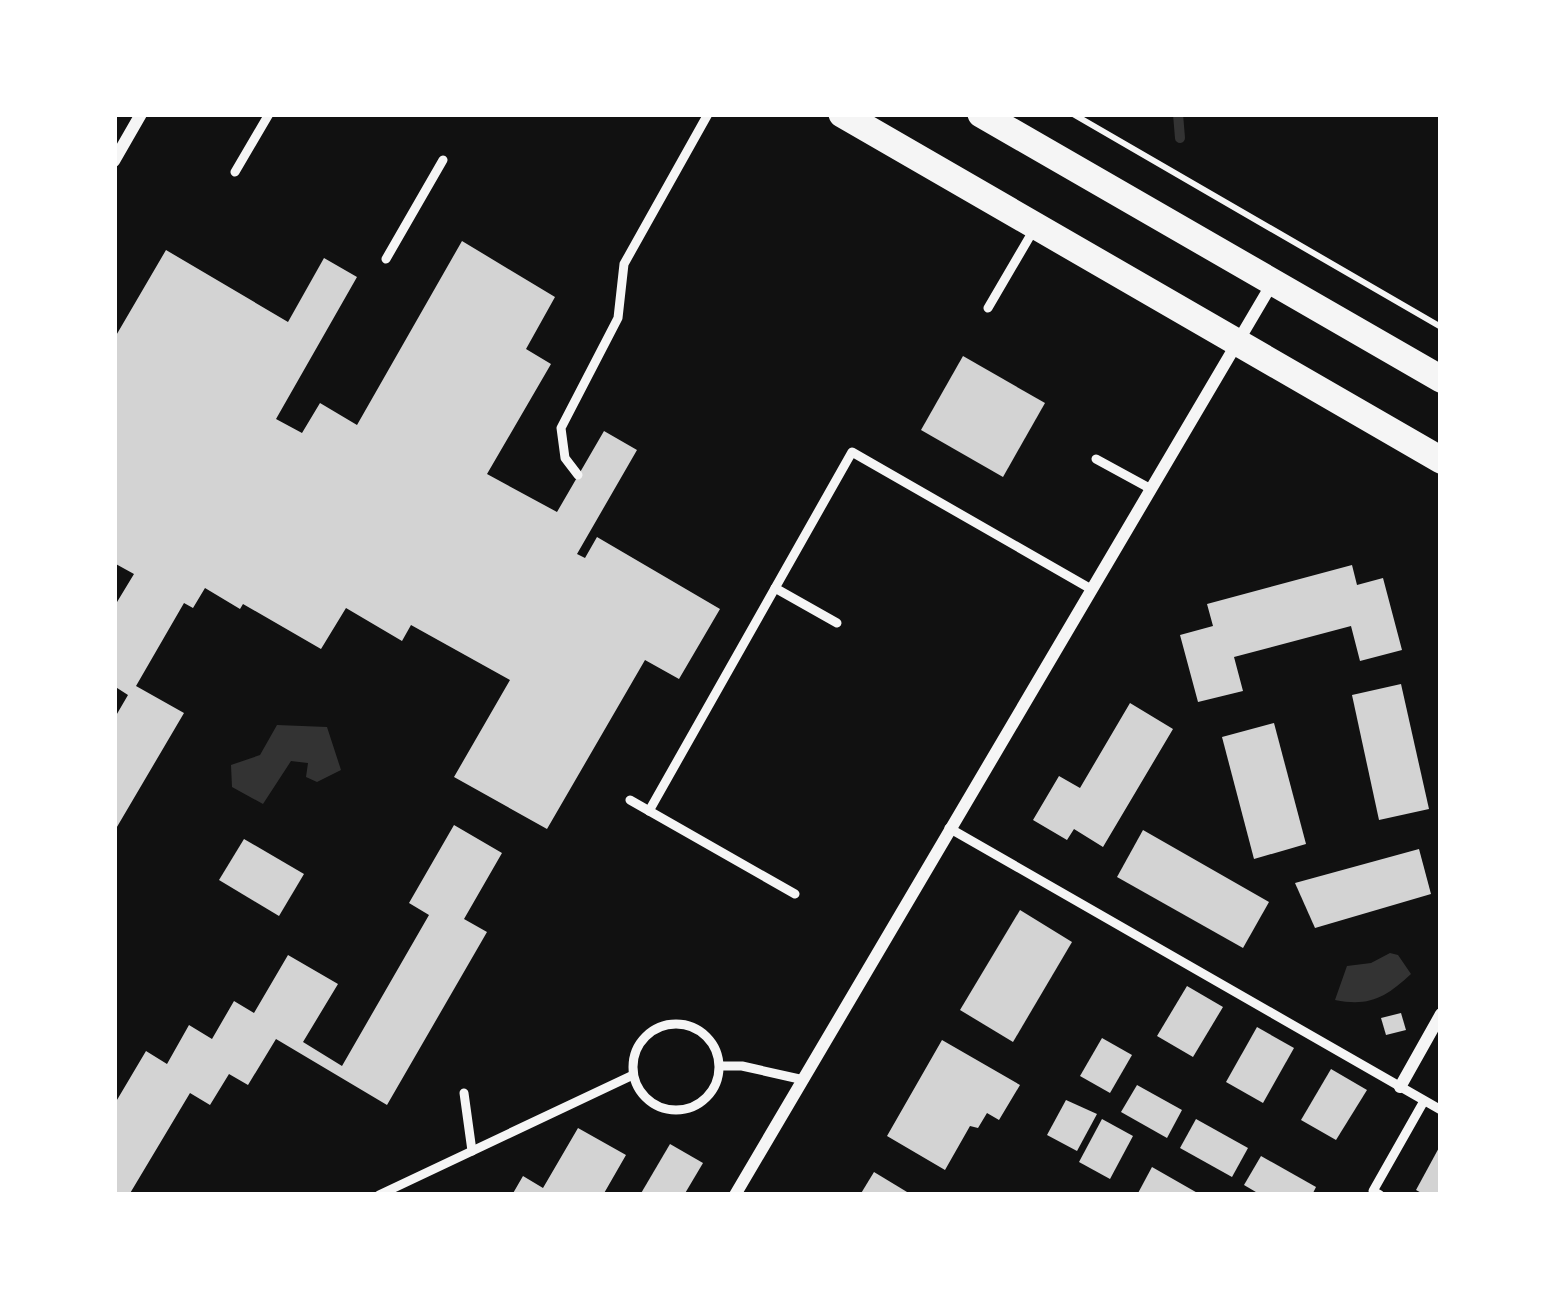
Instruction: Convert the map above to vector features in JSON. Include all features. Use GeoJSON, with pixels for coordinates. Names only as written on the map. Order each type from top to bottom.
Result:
{"type":"FeatureCollection","features":[{"type":"Feature","properties":{"kind":"main road"},"geometry":{"type":"LineString","coordinates":[[842,114],[1441,460]]}},
{"type":"Feature","properties":{"kind":"main road"},"geometry":{"type":"LineString","coordinates":[[981,114],[1441,379]]}},
{"type":"Feature","properties":{"kind":"street"},"geometry":{"type":"LineString","coordinates":[[114,161],[141,114]]}},
{"type":"Feature","properties":{"kind":"street"},"geometry":{"type":"LineString","coordinates":[[736,1195],[1274,281]]}},
{"type":"Feature","properties":{"kind":"street"},"geometry":{"type":"LineString","coordinates":[[1400,1087],[1441,1014]]}},
{"type":"Feature","properties":{"kind":"lane"},"geometry":{"type":"LineString","coordinates":[[236,172],[269,114]]}},
{"type":"Feature","properties":{"kind":"lane"},"geometry":{"type":"LineString","coordinates":[[578,475],[565,458],[561,428],[618,318],[625,264],[708,114]]}},
{"type":"Feature","properties":{"kind":"lane"},"geometry":{"type":"LineString","coordinates":[[386,259],[443,160]]}},
{"type":"Feature","properties":{"kind":"lane"},"geometry":{"type":"LineString","coordinates":[[988,308],[1036,226]]}},
{"type":"Feature","properties":{"kind":"lane"},"geometry":{"type":"LineString","coordinates":[[649,811],[852,452],[1091,589]]}},
{"type":"Feature","properties":{"kind":"lane"},"geometry":{"type":"LineString","coordinates":[[1096,460],[1150,489]]}},
{"type":"Feature","properties":{"kind":"lane"},"geometry":{"type":"LineString","coordinates":[[776,588],[837,623]]}},
{"type":"Feature","properties":{"kind":"lane"},"geometry":{"type":"LineString","coordinates":[[630,800],[795,894]]}},
{"type":"Feature","properties":{"kind":"lane"},"geometry":{"type":"LineString","coordinates":[[949,828],[1441,1110]]}},
{"type":"Feature","properties":{"kind":"lane"},"geometry":{"type":"LineString","coordinates":[[680,1024],[712,1042],[719,1066],[708,1097],[677,1111],[658,1107],[644,1096],[633,1075],[634,1056],[648,1034],[680,1024]]}},
{"type":"Feature","properties":{"kind":"lane"},"geometry":{"type":"LineString","coordinates":[[719,1066],[742,1066],[804,1080]]}},
{"type":"Feature","properties":{"kind":"lane"},"geometry":{"type":"LineString","coordinates":[[379,1195],[633,1075]]}},
{"type":"Feature","properties":{"kind":"lane"},"geometry":{"type":"LineString","coordinates":[[464,1093],[472,1151]]}},
{"type":"Feature","properties":{"kind":"lane"},"geometry":{"type":"LineString","coordinates":[[1375,1194],[1424,1101]]}},
{"type":"Feature","properties":{"kind":"path"},"geometry":{"type":"LineString","coordinates":[[1072,114],[1441,327]]}},
{"type":"Feature","properties":{"kind":"shaded area"},"geometry":{"type":"Polygon","coordinates":[[[277,725],[327,727],[341,770],[317,782],[306,777],[308,763],[291,761],[263,804],[232,787],[231,765],[260,755],[277,725]]]}},
{"type":"Feature","properties":{"kind":"shaded area"},"geometry":{"type":"Polygon","coordinates":[[[1390,953],[1398,955],[1411,974],[1402,982],[1368,1001],[1335,1000],[1347,966],[1371,963],[1390,953]]]}},
{"type":"Feature","properties":{"kind":"building"},"geometry":{"type":"Polygon","coordinates":[[[462,241],[555,297],[526,349],[551,364],[487,474],[557,512],[604,431],[637,450],[577,554],[585,558],[597,537],[720,609],[679,679],[645,660],[547,829],[454,777],[510,680],[411,625],[402,641],[346,608],[321,649],[205,588],[193,608],[184,603],[136,686],[184,713],[114,832],[114,719],[128,695],[114,686],[114,607],[134,574],[114,563],[114,339],[166,250],[288,322],[324,258],[357,277],[276,419],[302,433],[320,403],[357,425],[462,241]]]}},
{"type":"Feature","properties":{"kind":"building"},"geometry":{"type":"Polygon","coordinates":[[[963,356],[1045,403],[1003,477],[921,430],[963,356]]]}},
{"type":"Feature","properties":{"kind":"building"},"geometry":{"type":"Polygon","coordinates":[[[1352,565],[1357,585],[1383,578],[1402,650],[1360,661],[1351,626],[1234,657],[1243,691],[1198,702],[1180,635],[1213,626],[1207,604],[1352,565]]]}},
{"type":"Feature","properties":{"kind":"building"},"geometry":{"type":"Polygon","coordinates":[[[1401,684],[1429,809],[1379,820],[1352,695],[1401,684]]]}},
{"type":"Feature","properties":{"kind":"building"},"geometry":{"type":"Polygon","coordinates":[[[1130,703],[1173,729],[1103,847],[1074,829],[1067,840],[1033,820],[1059,776],[1080,788],[1130,703]]]}},
{"type":"Feature","properties":{"kind":"building"},"geometry":{"type":"Polygon","coordinates":[[[1274,723],[1306,844],[1254,859],[1222,737],[1274,723]]]}},
{"type":"Feature","properties":{"kind":"building"},"geometry":{"type":"Polygon","coordinates":[[[454,825],[502,853],[464,919],[487,932],[387,1105],[276,1039],[248,1085],[229,1074],[210,1105],[190,1093],[129,1195],[114,1195],[114,1105],[146,1051],[167,1064],[189,1025],[212,1039],[234,1001],[254,1013],[288,955],[338,984],[303,1042],[342,1066],[429,915],[409,903],[454,825]]]}},
{"type":"Feature","properties":{"kind":"building"},"geometry":{"type":"Polygon","coordinates":[[[1143,830],[1269,902],[1243,948],[1117,877],[1143,830]]]}},
{"type":"Feature","properties":{"kind":"building"},"geometry":{"type":"Polygon","coordinates":[[[244,839],[304,874],[279,916],[219,880],[244,839]]]}},
{"type":"Feature","properties":{"kind":"building"},"geometry":{"type":"Polygon","coordinates":[[[1419,849],[1431,894],[1315,928],[1295,883],[1419,849]]]}},
{"type":"Feature","properties":{"kind":"building"},"geometry":{"type":"Polygon","coordinates":[[[1020,910],[1072,942],[1013,1042],[960,1010],[1020,910]]]}},
{"type":"Feature","properties":{"kind":"building"},"geometry":{"type":"Polygon","coordinates":[[[1187,986],[1223,1007],[1193,1057],[1157,1036],[1187,986]]]}},
{"type":"Feature","properties":{"kind":"building"},"geometry":{"type":"Polygon","coordinates":[[[1401,1013],[1406,1030],[1386,1035],[1381,1018],[1401,1013]]]}},
{"type":"Feature","properties":{"kind":"building"},"geometry":{"type":"Polygon","coordinates":[[[1257,1027],[1294,1048],[1263,1103],[1226,1082],[1257,1027]]]}},
{"type":"Feature","properties":{"kind":"building"},"geometry":{"type":"Polygon","coordinates":[[[1102,1038],[1132,1055],[1110,1093],[1080,1076],[1102,1038]]]}},
{"type":"Feature","properties":{"kind":"building"},"geometry":{"type":"Polygon","coordinates":[[[942,1040],[1020,1085],[999,1120],[987,1113],[978,1128],[970,1126],[945,1170],[887,1136],[942,1040]]]}},
{"type":"Feature","properties":{"kind":"building"},"geometry":{"type":"Polygon","coordinates":[[[1331,1069],[1367,1090],[1336,1140],[1301,1120],[1331,1069]]]}},
{"type":"Feature","properties":{"kind":"building"},"geometry":{"type":"Polygon","coordinates":[[[1137,1085],[1182,1110],[1167,1138],[1121,1112],[1137,1085]]]}},
{"type":"Feature","properties":{"kind":"building"},"geometry":{"type":"Polygon","coordinates":[[[1066,1100],[1097,1114],[1077,1151],[1047,1135],[1066,1100]]]}},
{"type":"Feature","properties":{"kind":"building"},"geometry":{"type":"Polygon","coordinates":[[[1102,1119],[1133,1136],[1110,1179],[1079,1162],[1102,1119]]]}},
{"type":"Feature","properties":{"kind":"building"},"geometry":{"type":"Polygon","coordinates":[[[1196,1119],[1248,1148],[1232,1177],[1180,1148],[1196,1119]]]}},
{"type":"Feature","properties":{"kind":"building"},"geometry":{"type":"Polygon","coordinates":[[[578,1128],[626,1155],[603,1195],[512,1195],[523,1176],[543,1188],[578,1128]]]}},
{"type":"Feature","properties":{"kind":"building"},"geometry":{"type":"Polygon","coordinates":[[[670,1144],[703,1163],[684,1195],[640,1195],[670,1144]]]}},
{"type":"Feature","properties":{"kind":"building"},"geometry":{"type":"Polygon","coordinates":[[[1441,1144],[1441,1195],[1425,1195],[1416,1190],[1441,1144]]]}},
{"type":"Feature","properties":{"kind":"building"},"geometry":{"type":"Polygon","coordinates":[[[1261,1156],[1316,1187],[1312,1195],[1261,1195],[1244,1185],[1261,1156]]]}},
{"type":"Feature","properties":{"kind":"building"},"geometry":{"type":"Polygon","coordinates":[[[1152,1167],[1201,1195],[1137,1195],[1152,1167]]]}},
{"type":"Feature","properties":{"kind":"building"},"geometry":{"type":"Polygon","coordinates":[[[874,1172],[912,1195],[860,1195],[874,1172]]]}},
{"type":"Feature","properties":{"kind":"waterway"},"geometry":{"type":"LineString","coordinates":[[1178,114],[1180,138]]}}]}
